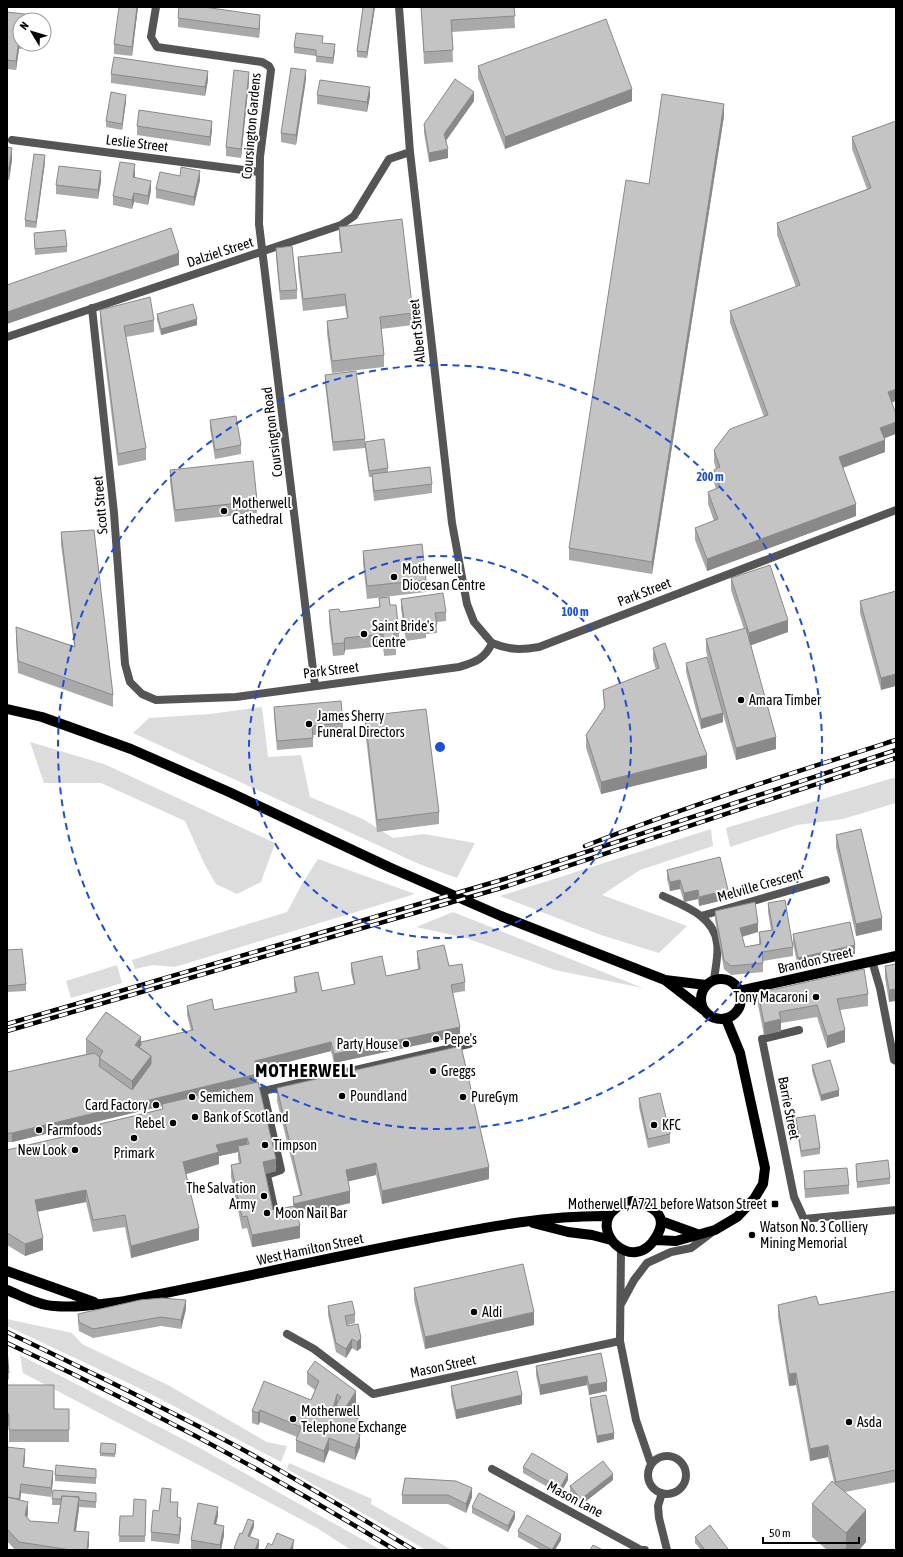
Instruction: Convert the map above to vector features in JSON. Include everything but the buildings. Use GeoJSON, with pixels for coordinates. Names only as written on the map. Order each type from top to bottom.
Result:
{"type":"FeatureCollection","features":[{"type":"Feature","properties":{"kind":"main road"},"geometry":{"type":"LineString","coordinates":[[7,709],[42,717],[131,749],[229,792],[391,868],[501,916],[665,980],[710,1016],[719,1019],[726,1019],[733,1015],[741,1004],[737,987],[727,980],[720,979],[710,983],[665,980]]}},
{"type":"Feature","properties":{"kind":"main road","name":"Brandon Street"},"geometry":{"type":"LineString","coordinates":[[739,991],[896,956]]}},
{"type":"Feature","properties":{"kind":"main road"},"geometry":{"type":"LineString","coordinates":[[705,1011],[701,1004],[701,997],[710,983]]}},
{"type":"Feature","properties":{"kind":"main road"},"geometry":{"type":"LineString","coordinates":[[655,1240],[676,1241],[715,1230],[737,1217],[754,1199],[763,1184],[765,1168],[740,1053],[726,1019]]}},
{"type":"Feature","properties":{"kind":"main road"},"geometry":{"type":"LineString","coordinates":[[632,1202],[644,1204],[653,1208],[658,1214],[661,1221],[660,1231],[655,1240],[644,1250],[629,1252],[621,1250],[611,1240],[607,1228],[609,1216],[615,1209],[632,1202]]}},
{"type":"Feature","properties":{"kind":"main road","name":"West Hamilton Street"},"geometry":{"type":"LineString","coordinates":[[7,1290],[37,1302],[53,1306],[100,1304],[125,1301],[396,1245],[527,1221],[580,1216],[609,1216]]}},
{"type":"Feature","properties":{"kind":"main road","name":"West Hamilton Street"},"geometry":{"type":"LineString","coordinates":[[527,1221],[568,1232],[592,1235],[611,1240]]}},
{"type":"Feature","properties":{"kind":"main road"},"geometry":{"type":"LineString","coordinates":[[661,1221],[697,1234]]}},
{"type":"Feature","properties":{"kind":"main road","name":"West Hamilton Street"},"geometry":{"type":"LineString","coordinates":[[7,1271],[100,1304]]}},
{"type":"Feature","properties":{"kind":"street","name":"Coursington Gardens"},"geometry":{"type":"LineString","coordinates":[[156,7],[151,37],[157,47],[262,62],[271,70],[260,157],[259,224]]}},
{"type":"Feature","properties":{"kind":"street","name":"Albert Street"},"geometry":{"type":"LineString","coordinates":[[399,7],[410,152],[452,523],[467,604],[474,622],[492,643]]}},
{"type":"Feature","properties":{"kind":"street","name":"Leslie Street"},"geometry":{"type":"LineString","coordinates":[[12,140],[259,172]]}},
{"type":"Feature","properties":{"kind":"street","name":"Dalziel Street"},"geometry":{"type":"LineString","coordinates":[[7,337],[341,225],[354,216],[389,159],[410,152]]}},
{"type":"Feature","properties":{"kind":"street","name":"Coursington Road"},"geometry":{"type":"LineString","coordinates":[[259,224],[272,320],[315,686]]}},
{"type":"Feature","properties":{"kind":"street","name":"Scott Street"},"geometry":{"type":"LineString","coordinates":[[92,308],[114,513],[125,664],[130,682],[142,694]]}},
{"type":"Feature","properties":{"kind":"street","name":"Park Street"},"geometry":{"type":"LineString","coordinates":[[142,694],[156,700],[236,697],[459,667],[474,662],[487,653],[492,643],[505,648],[522,650],[539,647],[896,510]]}},
{"type":"Feature","properties":{"kind":"street","name":"Melville Crescent"},"geometry":{"type":"LineString","coordinates":[[701,916],[826,880]]}},
{"type":"Feature","properties":{"kind":"street"},"geometry":{"type":"LineString","coordinates":[[663,896],[701,916],[706,920],[714,932],[718,944],[710,983]]}},
{"type":"Feature","properties":{"kind":"street"},"geometry":{"type":"LineString","coordinates":[[872,961],[880,988],[894,1060],[896,1061]]}},
{"type":"Feature","properties":{"kind":"street","name":"Barrie Street"},"geometry":{"type":"LineString","coordinates":[[799,1030],[762,1039],[794,1197],[804,1218],[896,1210]]}},
{"type":"Feature","properties":{"kind":"street"},"geometry":{"type":"LineString","coordinates":[[238,1096],[469,1044]]}},
{"type":"Feature","properties":{"kind":"street"},"geometry":{"type":"LineString","coordinates":[[263,1090],[282,1170],[267,1175],[276,1217],[285,1215]]}},
{"type":"Feature","properties":{"kind":"street"},"geometry":{"type":"LineString","coordinates":[[620,1306],[634,1280],[647,1263],[671,1252],[691,1248],[715,1230]]}},
{"type":"Feature","properties":{"kind":"street"},"geometry":{"type":"LineString","coordinates":[[621,1250],[620,1341],[636,1420],[652,1464]]}},
{"type":"Feature","properties":{"kind":"street","name":"Mason Street"},"geometry":{"type":"LineString","coordinates":[[287,1334],[314,1349],[373,1394],[620,1341]]}},
{"type":"Feature","properties":{"kind":"street"},"geometry":{"type":"LineString","coordinates":[[668,1456],[679,1461],[685,1472],[685,1478],[680,1489],[668,1494],[662,1493],[652,1487],[649,1481],[649,1469],[656,1459],[668,1456]]}},
{"type":"Feature","properties":{"kind":"street","name":"Mason Lane"},"geometry":{"type":"LineString","coordinates":[[492,1470],[641,1550],[645,1550]]}},
{"type":"Feature","properties":{"kind":"street"},"geometry":{"type":"LineString","coordinates":[[662,1493],[658,1506],[659,1518],[668,1550]]}},
{"type":"Feature","properties":{"kind":"shaded area"},"geometry":{"type":"Polygon","coordinates":[[[262,707],[268,757],[301,755],[310,797],[363,819],[393,838],[424,834],[475,843],[457,878],[419,864],[133,733],[149,718],[210,714],[262,707]]]}},
{"type":"Feature","properties":{"kind":"shaded area"},"geometry":{"type":"Polygon","coordinates":[[[30,742],[104,764],[275,843],[261,882],[237,894],[216,884],[205,865],[185,821],[101,783],[44,783],[30,742]]]}},
{"type":"Feature","properties":{"kind":"shaded area"},"geometry":{"type":"Polygon","coordinates":[[[896,777],[896,803],[843,819],[797,825],[730,847],[726,828],[896,777]]]}},
{"type":"Feature","properties":{"kind":"shaded area"},"geometry":{"type":"Polygon","coordinates":[[[711,829],[713,846],[640,870],[602,895],[687,926],[659,953],[601,935],[500,896],[711,829]]]}},
{"type":"Feature","properties":{"kind":"shaded area"},"geometry":{"type":"Polygon","coordinates":[[[318,859],[415,894],[175,967],[153,965],[135,969],[132,960],[287,912],[318,859]]]}},
{"type":"Feature","properties":{"kind":"shaded area"},"geometry":{"type":"Polygon","coordinates":[[[453,912],[643,988],[555,970],[466,938],[416,927],[453,912]]]}},
{"type":"Feature","properties":{"kind":"shaded area"},"geometry":{"type":"Polygon","coordinates":[[[117,965],[122,983],[71,998],[66,981],[117,965]]]}},
{"type":"Feature","properties":{"kind":"shaded area"},"geometry":{"type":"Polygon","coordinates":[[[7,1319],[72,1333],[82,1344],[168,1385],[267,1442],[287,1446],[281,1462],[141,1389],[7,1326],[7,1319]]]}},
{"type":"Feature","properties":{"kind":"shaded area"},"geometry":{"type":"Polygon","coordinates":[[[20,1355],[200,1448],[381,1550],[351,1550],[317,1528],[23,1373],[20,1355]]]}},
{"type":"Feature","properties":{"kind":"shaded area"},"geometry":{"type":"Polygon","coordinates":[[[289,1463],[372,1499],[371,1504],[452,1550],[426,1550],[287,1469],[289,1463]]]}},
{"type":"Feature","properties":{"kind":"railway"},"geometry":{"type":"LineString","coordinates":[[585,846],[623,831],[779,777],[896,740]]}},
{"type":"Feature","properties":{"kind":"railway"},"geometry":{"type":"LineString","coordinates":[[7,1024],[498,881],[896,750]]}},
{"type":"Feature","properties":{"kind":"railway"},"geometry":{"type":"LineString","coordinates":[[7,1031],[501,888],[896,758]]}},
{"type":"Feature","properties":{"kind":"railway"},"geometry":{"type":"LineString","coordinates":[[7,1332],[129,1391],[249,1453],[414,1550]]}},
{"type":"Feature","properties":{"kind":"railway"},"geometry":{"type":"LineString","coordinates":[[7,1343],[106,1390],[204,1440],[395,1550]]}},
{"type":"Feature","properties":{"kind":"place","name":"Motherwell Cathedral"},"geometry":{"type":"Point","coordinates":[224,511]}},
{"type":"Feature","properties":{"kind":"place","name":"Motherwell Diocesan Centre"},"geometry":{"type":"Point","coordinates":[394,577]}},
{"type":"Feature","properties":{"kind":"place","name":"Saint Bride's Centre"},"geometry":{"type":"Point","coordinates":[364,634]}},
{"type":"Feature","properties":{"kind":"place","name":"Amara Timber"},"geometry":{"type":"Point","coordinates":[741,700]}},
{"type":"Feature","properties":{"kind":"place","name":"James Sherry Funeral Directors"},"geometry":{"type":"Point","coordinates":[309,724]}},
{"type":"Feature","properties":{"kind":"place","name":"Tony Macaroni"},"geometry":{"type":"Point","coordinates":[816,997]}},
{"type":"Feature","properties":{"kind":"place","name":"Pepe's"},"geometry":{"type":"Point","coordinates":[436,1039]}},
{"type":"Feature","properties":{"kind":"place","name":"Party House"},"geometry":{"type":"Point","coordinates":[406,1044]}},
{"type":"Feature","properties":{"kind":"place","name":"Greggs"},"geometry":{"type":"Point","coordinates":[433,1071]}},
{"type":"Feature","properties":{"kind":"place","name":"Poundland"},"geometry":{"type":"Point","coordinates":[342,1096]}},
{"type":"Feature","properties":{"kind":"place","name":"Semichem"},"geometry":{"type":"Point","coordinates":[192,1097]}},
{"type":"Feature","properties":{"kind":"place","name":"PureGym"},"geometry":{"type":"Point","coordinates":[463,1097]}},
{"type":"Feature","properties":{"kind":"place","name":"Card Factory"},"geometry":{"type":"Point","coordinates":[156,1105]}},
{"type":"Feature","properties":{"kind":"place","name":"Bank of Scotland"},"geometry":{"type":"Point","coordinates":[195,1117]}},
{"type":"Feature","properties":{"kind":"place","name":"Rebel"},"geometry":{"type":"Point","coordinates":[173,1123]}},
{"type":"Feature","properties":{"kind":"place","name":"KFC"},"geometry":{"type":"Point","coordinates":[654,1125]}},
{"type":"Feature","properties":{"kind":"place","name":"Farmfoods"},"geometry":{"type":"Point","coordinates":[39,1130]}},
{"type":"Feature","properties":{"kind":"place","name":"Primark"},"geometry":{"type":"Point","coordinates":[134,1138]}},
{"type":"Feature","properties":{"kind":"place","name":"Timpson"},"geometry":{"type":"Point","coordinates":[265,1145]}},
{"type":"Feature","properties":{"kind":"place","name":"New Look"},"geometry":{"type":"Point","coordinates":[75,1150]}},
{"type":"Feature","properties":{"kind":"place","name":"The Salvation Army"},"geometry":{"type":"Point","coordinates":[264,1196]}},
{"type":"Feature","properties":{"kind":"place","name":"Motherwell, A721 before Watson Street"},"geometry":{"type":"Point","coordinates":[775,1204]}},
{"type":"Feature","properties":{"kind":"place","name":"Moon Nail Bar"},"geometry":{"type":"Point","coordinates":[267,1213]}},
{"type":"Feature","properties":{"kind":"place","name":"Watson No. 3 Colliery Mining Memorial"},"geometry":{"type":"Point","coordinates":[752,1235]}},
{"type":"Feature","properties":{"kind":"place","name":"Aldi"},"geometry":{"type":"Point","coordinates":[474,1312]}},
{"type":"Feature","properties":{"kind":"place","name":"Motherwell Telephone Exchange"},"geometry":{"type":"Point","coordinates":[293,1419]}},
{"type":"Feature","properties":{"kind":"place","name":"Asda"},"geometry":{"type":"Point","coordinates":[849,1422]}},
{"type":"Feature","properties":{"kind":"district","name":"MOTHERWELL"},"geometry":{"type":"Point","coordinates":[306,1071]}}]}
